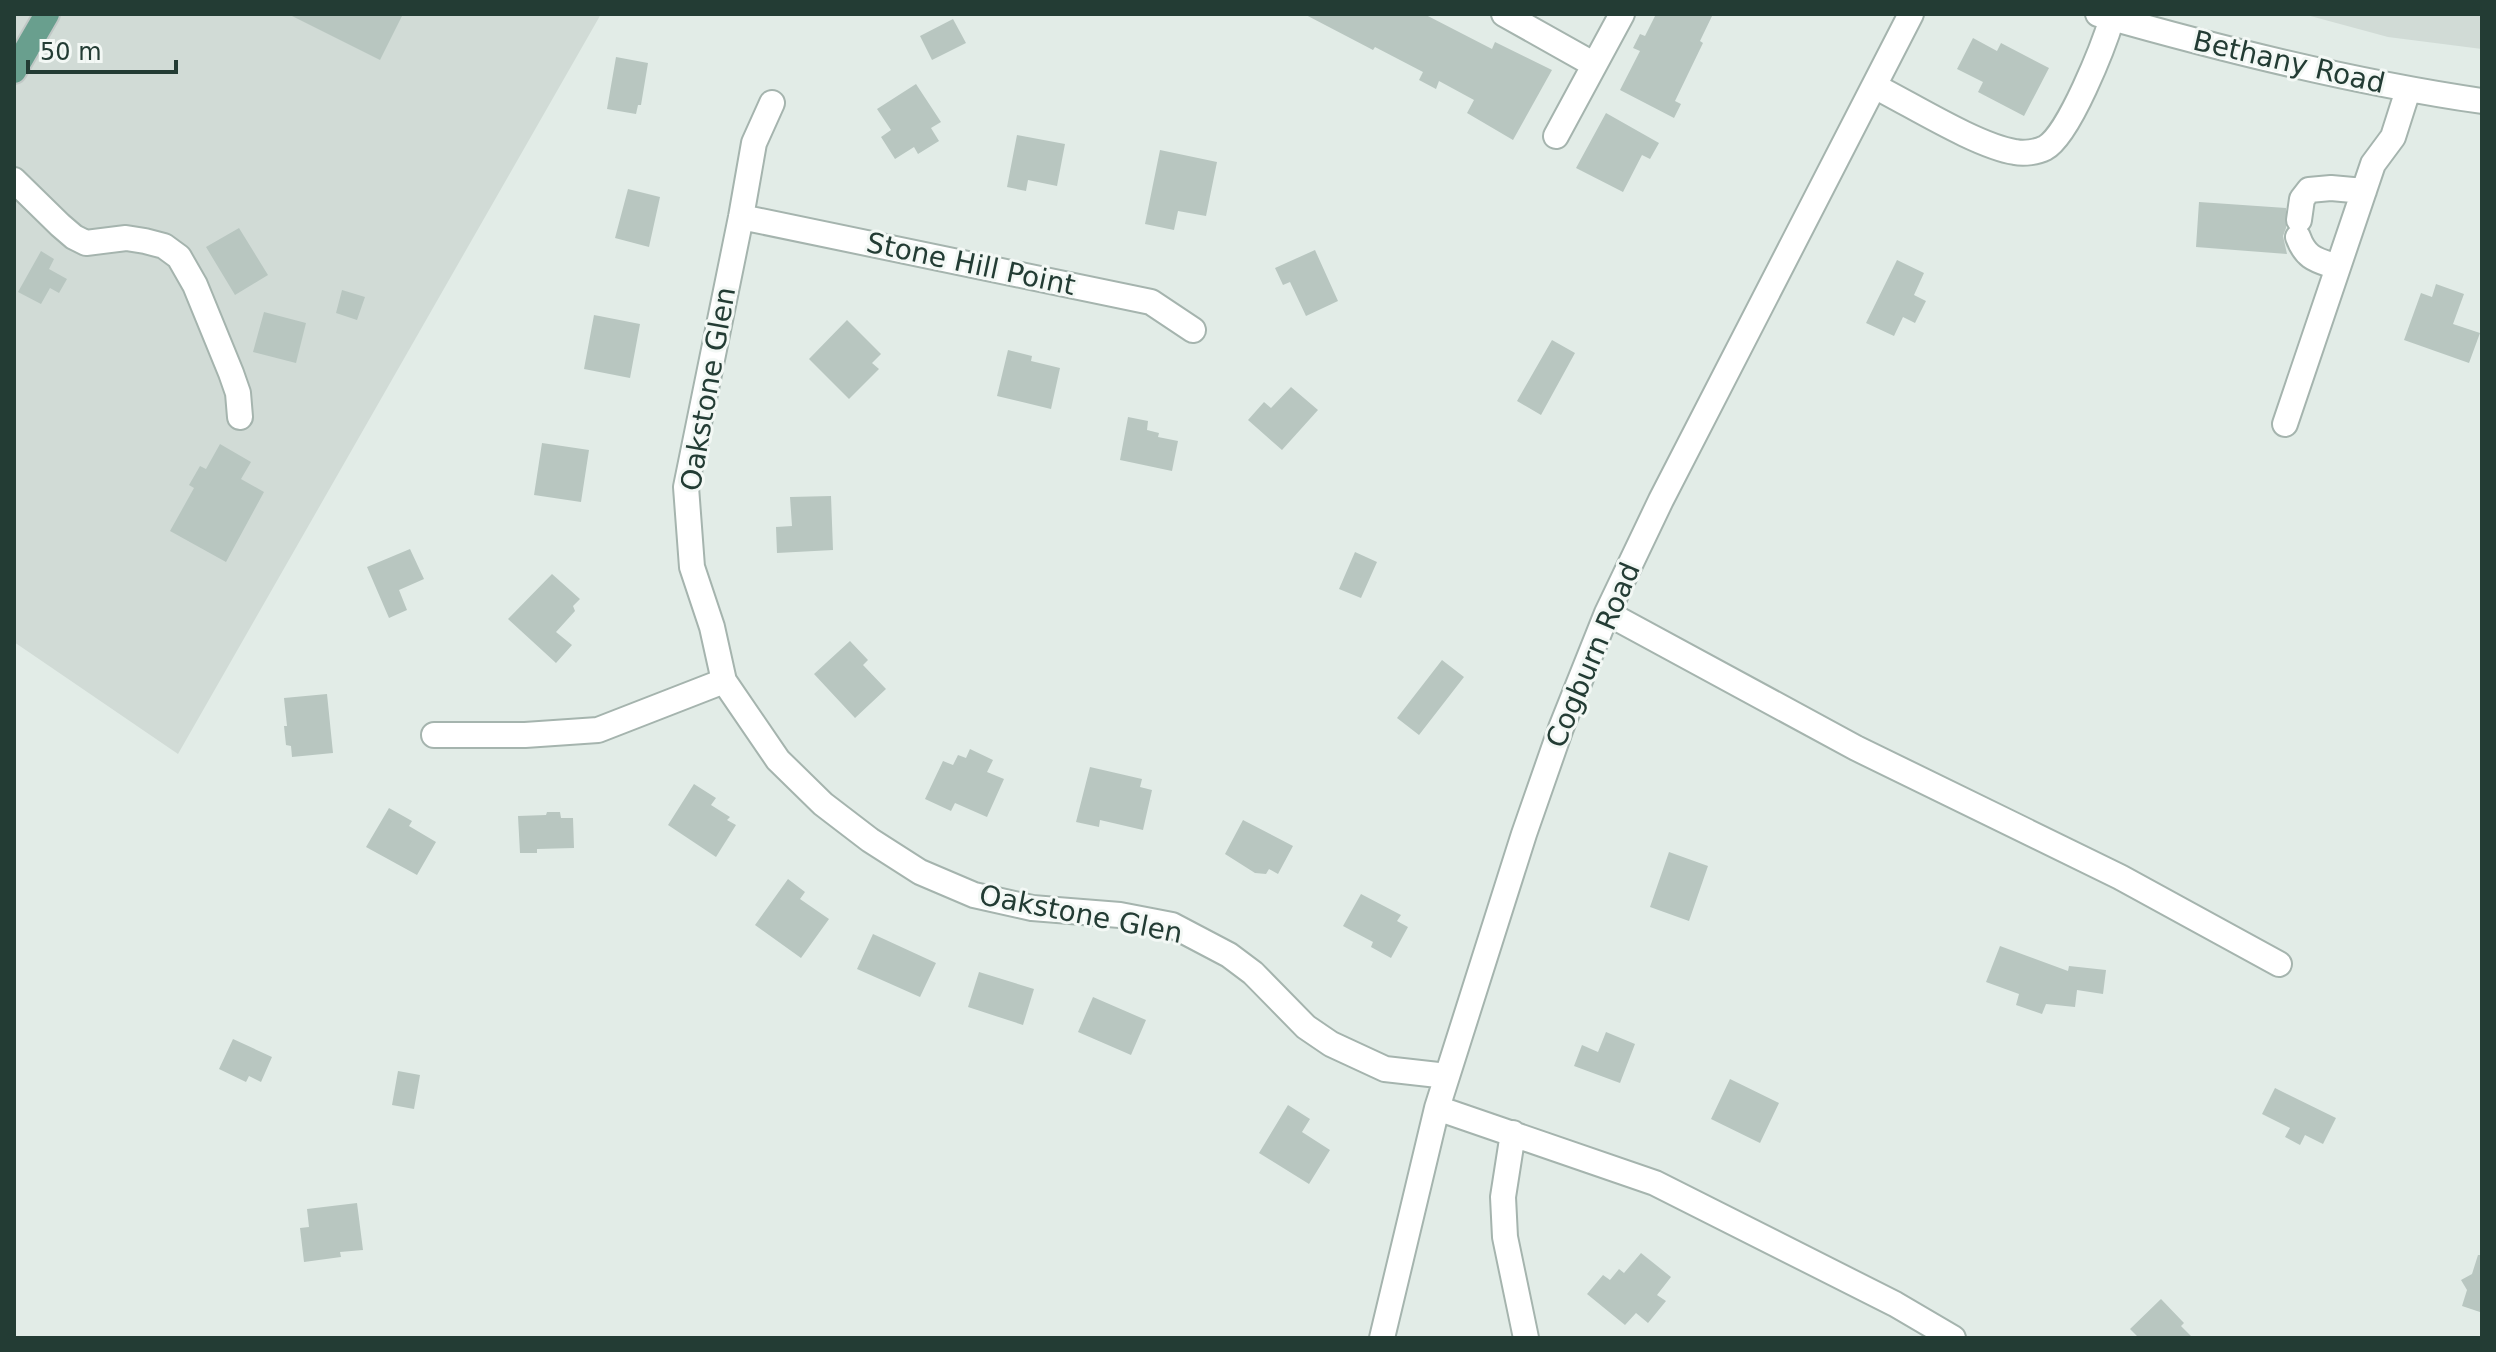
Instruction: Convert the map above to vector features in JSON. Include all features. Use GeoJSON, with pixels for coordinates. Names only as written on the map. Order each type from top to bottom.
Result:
{"type":"FeatureCollection","features":[{"type":"Feature","properties":{"kind":"main road"},"geometry":{"type":"LineString","coordinates":[[14,71],[47,14]]}},
{"type":"Feature","properties":{"kind":"street"},"geometry":{"type":"LineString","coordinates":[[1504,14],[1593,64]]}},
{"type":"Feature","properties":{"kind":"street"},"geometry":{"type":"LineString","coordinates":[[1556,136],[1622,14]]}},
{"type":"Feature","properties":{"kind":"street"},"geometry":{"type":"LineString","coordinates":[[1894,14],[1897,41]]}},
{"type":"Feature","properties":{"kind":"street","name":"Cogburn Road"},"geometry":{"type":"LineString","coordinates":[[1382,1338],[1437,1108],[1561,728],[1607,613],[1661,500],[1911,14]]}},
{"type":"Feature","properties":{"kind":"street"},"geometry":{"type":"LineString","coordinates":[[1876,87],[1979,139],[2016,152],[2048,147],[2063,128],[2089,80],[2105,16]]}},
{"type":"Feature","properties":{"kind":"street","name":"Bethany Road"},"geometry":{"type":"LineString","coordinates":[[2105,16],[2222,49],[2408,90],[2482,101]]}},
{"type":"Feature","properties":{"kind":"street"},"geometry":{"type":"LineString","coordinates":[[2285,424],[2373,164],[2393,137],[2408,90]]}},
{"type":"Feature","properties":{"kind":"street","name":"Oakstone Glen"},"geometry":{"type":"LineString","coordinates":[[772,103],[754,143],[686,487],[692,567],[712,627],[724,681],[778,760],[870,840],[920,872],[974,895],[1032,908],[1120,915],[1172,925],[1229,955],[1253,973],[1306,1027],[1331,1044],[1385,1069],[1447,1076]]}},
{"type":"Feature","properties":{"kind":"street"},"geometry":{"type":"LineString","coordinates":[[14,180],[60,225],[86,243],[126,238],[164,246],[179,257],[195,285],[231,373],[238,393],[240,417]]}},
{"type":"Feature","properties":{"kind":"street"},"geometry":{"type":"LineString","coordinates":[[2337,267],[2315,260],[2303,251],[2299,229],[2302,199],[2309,190],[2364,191]]}},
{"type":"Feature","properties":{"kind":"street","name":"Stone Hill Point"},"geometry":{"type":"LineString","coordinates":[[741,217],[1151,302],[1193,330]]}},
{"type":"Feature","properties":{"kind":"street"},"geometry":{"type":"LineString","coordinates":[[1607,613],[1856,748],[2120,877],[2279,964]]}},
{"type":"Feature","properties":{"kind":"street"},"geometry":{"type":"LineString","coordinates":[[434,735],[525,735],[598,730],[724,681]]}},
{"type":"Feature","properties":{"kind":"street"},"geometry":{"type":"LineString","coordinates":[[1437,1108],[1655,1183],[1895,1304],[1953,1338]]}},
{"type":"Feature","properties":{"kind":"street"},"geometry":{"type":"LineString","coordinates":[[1513,1133],[1503,1197],[1505,1237],[1526,1338]]}},
{"type":"Feature","properties":{"kind":"shaded area"},"geometry":{"type":"Polygon","coordinates":[[[14,14],[601,14],[178,754],[14,642],[14,14]]]}},
{"type":"Feature","properties":{"kind":"shaded area"},"geometry":{"type":"Polygon","coordinates":[[[2303,14],[2482,14],[2482,49],[2388,37],[2303,14]]]}},
{"type":"Feature","properties":{"kind":"building"},"geometry":{"type":"Polygon","coordinates":[[[288,14],[403,14],[380,60],[288,14]]]}},
{"type":"Feature","properties":{"kind":"building"},"geometry":{"type":"Polygon","coordinates":[[[1304,14],[1424,14],[1492,49],[1495,42],[1552,70],[1513,140],[1467,113],[1474,100],[1439,81],[1436,89],[1419,80],[1423,72],[1304,14]]]}},
{"type":"Feature","properties":{"kind":"building"},"geometry":{"type":"Polygon","coordinates":[[[1656,14],[1713,14],[1700,41],[1703,43],[1675,101],[1681,104],[1674,118],[1620,90],[1640,51],[1633,48],[1640,34],[1645,36],[1656,14]]]}},
{"type":"Feature","properties":{"kind":"building"},"geometry":{"type":"Polygon","coordinates":[[[953,19],[966,43],[932,60],[920,36],[953,19]]]}},
{"type":"Feature","properties":{"kind":"building"},"geometry":{"type":"Polygon","coordinates":[[[1973,38],[1997,51],[2001,43],[2049,68],[2024,116],[1978,92],[1983,82],[1957,69],[1973,38]]]}},
{"type":"Feature","properties":{"kind":"building"},"geometry":{"type":"Polygon","coordinates":[[[616,57],[648,63],[641,105],[638,105],[636,114],[607,109],[616,57]]]}},
{"type":"Feature","properties":{"kind":"building"},"geometry":{"type":"Polygon","coordinates":[[[916,84],[941,122],[931,128],[939,141],[918,154],[914,147],[895,159],[881,137],[891,130],[877,109],[916,84]]]}},
{"type":"Feature","properties":{"kind":"building"},"geometry":{"type":"Polygon","coordinates":[[[1606,113],[1659,143],[1650,159],[1642,155],[1623,192],[1576,168],[1606,113]]]}},
{"type":"Feature","properties":{"kind":"building"},"geometry":{"type":"Polygon","coordinates":[[[1017,135],[1065,144],[1057,186],[1028,180],[1026,191],[1007,187],[1017,135]]]}},
{"type":"Feature","properties":{"kind":"building"},"geometry":{"type":"Polygon","coordinates":[[[1160,150],[1217,162],[1206,216],[1178,211],[1174,230],[1145,224],[1160,150]]]}},
{"type":"Feature","properties":{"kind":"building"},"geometry":{"type":"Polygon","coordinates":[[[628,189],[660,197],[649,247],[615,238],[628,189]]]}},
{"type":"Feature","properties":{"kind":"building"},"geometry":{"type":"Polygon","coordinates":[[[2199,202],[2286,208],[2283,236],[2287,254],[2196,247],[2199,202]]]}},
{"type":"Feature","properties":{"kind":"building"},"geometry":{"type":"Polygon","coordinates":[[[239,228],[268,275],[235,295],[206,247],[239,228]]]}},
{"type":"Feature","properties":{"kind":"building"},"geometry":{"type":"Polygon","coordinates":[[[1315,250],[1338,301],[1306,316],[1290,282],[1283,285],[1275,268],[1315,250]]]}},
{"type":"Feature","properties":{"kind":"building"},"geometry":{"type":"Polygon","coordinates":[[[41,251],[54,259],[49,269],[67,279],[59,293],[50,288],[41,304],[18,292],[41,251]]]}},
{"type":"Feature","properties":{"kind":"building"},"geometry":{"type":"Polygon","coordinates":[[[1897,260],[1924,273],[1914,295],[1926,301],[1915,323],[1903,317],[1894,336],[1866,323],[1897,260]]]}},
{"type":"Feature","properties":{"kind":"building"},"geometry":{"type":"Polygon","coordinates":[[[2436,284],[2464,294],[2453,324],[2480,333],[2469,363],[2404,340],[2421,293],[2432,297],[2436,284]]]}},
{"type":"Feature","properties":{"kind":"building"},"geometry":{"type":"Polygon","coordinates":[[[342,290],[365,297],[357,320],[336,313],[342,290]]]}},
{"type":"Feature","properties":{"kind":"building"},"geometry":{"type":"Polygon","coordinates":[[[264,312],[306,323],[296,363],[253,352],[264,312]]]}},
{"type":"Feature","properties":{"kind":"building"},"geometry":{"type":"Polygon","coordinates":[[[594,315],[640,324],[630,378],[584,369],[594,315]]]}},
{"type":"Feature","properties":{"kind":"building"},"geometry":{"type":"Polygon","coordinates":[[[847,320],[881,354],[872,363],[879,369],[849,399],[809,359],[847,320]]]}},
{"type":"Feature","properties":{"kind":"building"},"geometry":{"type":"Polygon","coordinates":[[[1552,340],[1575,353],[1541,415],[1517,401],[1552,340]]]}},
{"type":"Feature","properties":{"kind":"building"},"geometry":{"type":"Polygon","coordinates":[[[1008,350],[1032,356],[1031,361],[1060,368],[1051,409],[997,396],[1008,350]]]}},
{"type":"Feature","properties":{"kind":"building"},"geometry":{"type":"Polygon","coordinates":[[[1291,387],[1318,410],[1282,450],[1248,420],[1264,402],[1271,408],[1291,387]]]}},
{"type":"Feature","properties":{"kind":"building"},"geometry":{"type":"Polygon","coordinates":[[[1128,417],[1148,421],[1147,430],[1159,433],[1158,437],[1178,441],[1172,471],[1120,460],[1128,417]]]}},
{"type":"Feature","properties":{"kind":"building"},"geometry":{"type":"Polygon","coordinates":[[[542,443],[589,450],[581,502],[534,495],[542,443]]]}},
{"type":"Feature","properties":{"kind":"building"},"geometry":{"type":"Polygon","coordinates":[[[220,444],[251,462],[241,479],[264,492],[226,562],[170,531],[194,488],[189,485],[200,466],[206,469],[220,444]]]}},
{"type":"Feature","properties":{"kind":"building"},"geometry":{"type":"Polygon","coordinates":[[[831,496],[833,550],[777,553],[776,527],[792,526],[790,497],[831,496]]]}},
{"type":"Feature","properties":{"kind":"building"},"geometry":{"type":"Polygon","coordinates":[[[410,549],[424,579],[399,590],[407,610],[389,618],[367,567],[410,549]]]}},
{"type":"Feature","properties":{"kind":"building"},"geometry":{"type":"Polygon","coordinates":[[[1355,552],[1377,562],[1361,598],[1339,589],[1355,552]]]}},
{"type":"Feature","properties":{"kind":"building"},"geometry":{"type":"Polygon","coordinates":[[[552,574],[580,599],[573,606],[575,611],[556,632],[572,645],[556,663],[508,619],[552,574]]]}},
{"type":"Feature","properties":{"kind":"building"},"geometry":{"type":"Polygon","coordinates":[[[850,641],[868,660],[863,665],[886,689],[855,718],[814,674],[850,641]]]}},
{"type":"Feature","properties":{"kind":"building"},"geometry":{"type":"Polygon","coordinates":[[[1442,660],[1464,677],[1419,735],[1397,718],[1442,660]]]}},
{"type":"Feature","properties":{"kind":"building"},"geometry":{"type":"Polygon","coordinates":[[[327,694],[333,753],[292,757],[291,746],[286,745],[284,698],[327,694]]]}},
{"type":"Feature","properties":{"kind":"building"},"geometry":{"type":"Polygon","coordinates":[[[970,749],[993,760],[987,772],[1004,779],[987,817],[955,803],[951,811],[925,799],[943,761],[953,765],[958,755],[966,758],[970,749]]]}},
{"type":"Feature","properties":{"kind":"building"},"geometry":{"type":"Polygon","coordinates":[[[1090,767],[1142,779],[1140,787],[1152,790],[1143,830],[1100,820],[1099,827],[1076,822],[1090,767]]]}},
{"type":"Feature","properties":{"kind":"building"},"geometry":{"type":"Polygon","coordinates":[[[694,784],[716,798],[711,805],[730,817],[727,820],[736,825],[716,857],[668,825],[694,784]]]}},
{"type":"Feature","properties":{"kind":"building"},"geometry":{"type":"Polygon","coordinates":[[[389,808],[412,821],[409,826],[436,842],[417,875],[366,847],[389,808]]]}},
{"type":"Feature","properties":{"kind":"building"},"geometry":{"type":"Polygon","coordinates":[[[547,812],[560,812],[561,818],[573,818],[574,848],[537,849],[537,853],[520,853],[518,816],[546,815],[547,812]]]}},
{"type":"Feature","properties":{"kind":"building"},"geometry":{"type":"Polygon","coordinates":[[[1243,820],[1293,846],[1278,874],[1269,869],[1266,874],[1255,873],[1225,854],[1243,820]]]}},
{"type":"Feature","properties":{"kind":"building"},"geometry":{"type":"Polygon","coordinates":[[[1669,852],[1708,866],[1689,921],[1650,907],[1669,852]]]}},
{"type":"Feature","properties":{"kind":"building"},"geometry":{"type":"Polygon","coordinates":[[[788,879],[805,892],[800,899],[829,919],[801,958],[755,925],[788,879]]]}},
{"type":"Feature","properties":{"kind":"building"},"geometry":{"type":"Polygon","coordinates":[[[1361,894],[1401,915],[1397,921],[1408,927],[1391,958],[1371,947],[1373,942],[1343,926],[1361,894]]]}},
{"type":"Feature","properties":{"kind":"building"},"geometry":{"type":"Polygon","coordinates":[[[873,934],[936,963],[920,997],[857,969],[873,934]]]}},
{"type":"Feature","properties":{"kind":"building"},"geometry":{"type":"Polygon","coordinates":[[[2000,946],[2068,971],[2069,966],[2106,970],[2103,994],[2077,990],[2075,1007],[2046,1004],[2042,1014],[2016,1005],[2019,994],[1986,982],[2000,946]]]}},
{"type":"Feature","properties":{"kind":"building"},"geometry":{"type":"Polygon","coordinates":[[[979,972],[1034,989],[1023,1025],[968,1007],[979,972]]]}},
{"type":"Feature","properties":{"kind":"building"},"geometry":{"type":"Polygon","coordinates":[[[1093,997],[1146,1020],[1131,1055],[1078,1032],[1093,997]]]}},
{"type":"Feature","properties":{"kind":"building"},"geometry":{"type":"Polygon","coordinates":[[[1606,1032],[1635,1044],[1620,1083],[1574,1066],[1582,1045],[1598,1052],[1606,1032]]]}},
{"type":"Feature","properties":{"kind":"building"},"geometry":{"type":"Polygon","coordinates":[[[233,1039],[272,1057],[261,1082],[249,1076],[246,1082],[219,1069],[233,1039]]]}},
{"type":"Feature","properties":{"kind":"building"},"geometry":{"type":"Polygon","coordinates":[[[398,1071],[420,1075],[414,1109],[392,1105],[398,1071]]]}},
{"type":"Feature","properties":{"kind":"building"},"geometry":{"type":"Polygon","coordinates":[[[1730,1079],[1779,1103],[1760,1143],[1711,1119],[1730,1079]]]}},
{"type":"Feature","properties":{"kind":"building"},"geometry":{"type":"Polygon","coordinates":[[[2275,1088],[2336,1118],[2323,1144],[2305,1135],[2300,1145],[2285,1137],[2290,1128],[2262,1114],[2275,1088]]]}},
{"type":"Feature","properties":{"kind":"building"},"geometry":{"type":"Polygon","coordinates":[[[1288,1105],[1310,1119],[1302,1132],[1330,1150],[1309,1184],[1259,1153],[1288,1105]]]}},
{"type":"Feature","properties":{"kind":"building"},"geometry":{"type":"Polygon","coordinates":[[[357,1203],[363,1250],[340,1252],[341,1257],[304,1262],[300,1228],[309,1227],[307,1209],[357,1203]]]}},
{"type":"Feature","properties":{"kind":"building"},"geometry":{"type":"Polygon","coordinates":[[[1641,1253],[1671,1277],[1657,1295],[1666,1301],[1648,1323],[1636,1313],[1625,1325],[1587,1294],[1603,1275],[1610,1280],[1619,1269],[1624,1273],[1641,1253]]]}},
{"type":"Feature","properties":{"kind":"building"},"geometry":{"type":"Polygon","coordinates":[[[2478,1255],[2482,1255],[2482,1315],[2462,1306],[2467,1290],[2461,1280],[2472,1274],[2478,1255]]]}},
{"type":"Feature","properties":{"kind":"building"},"geometry":{"type":"Polygon","coordinates":[[[2161,1299],[2184,1323],[2181,1326],[2193,1338],[2139,1338],[2130,1329],[2161,1299]]]}}]}
